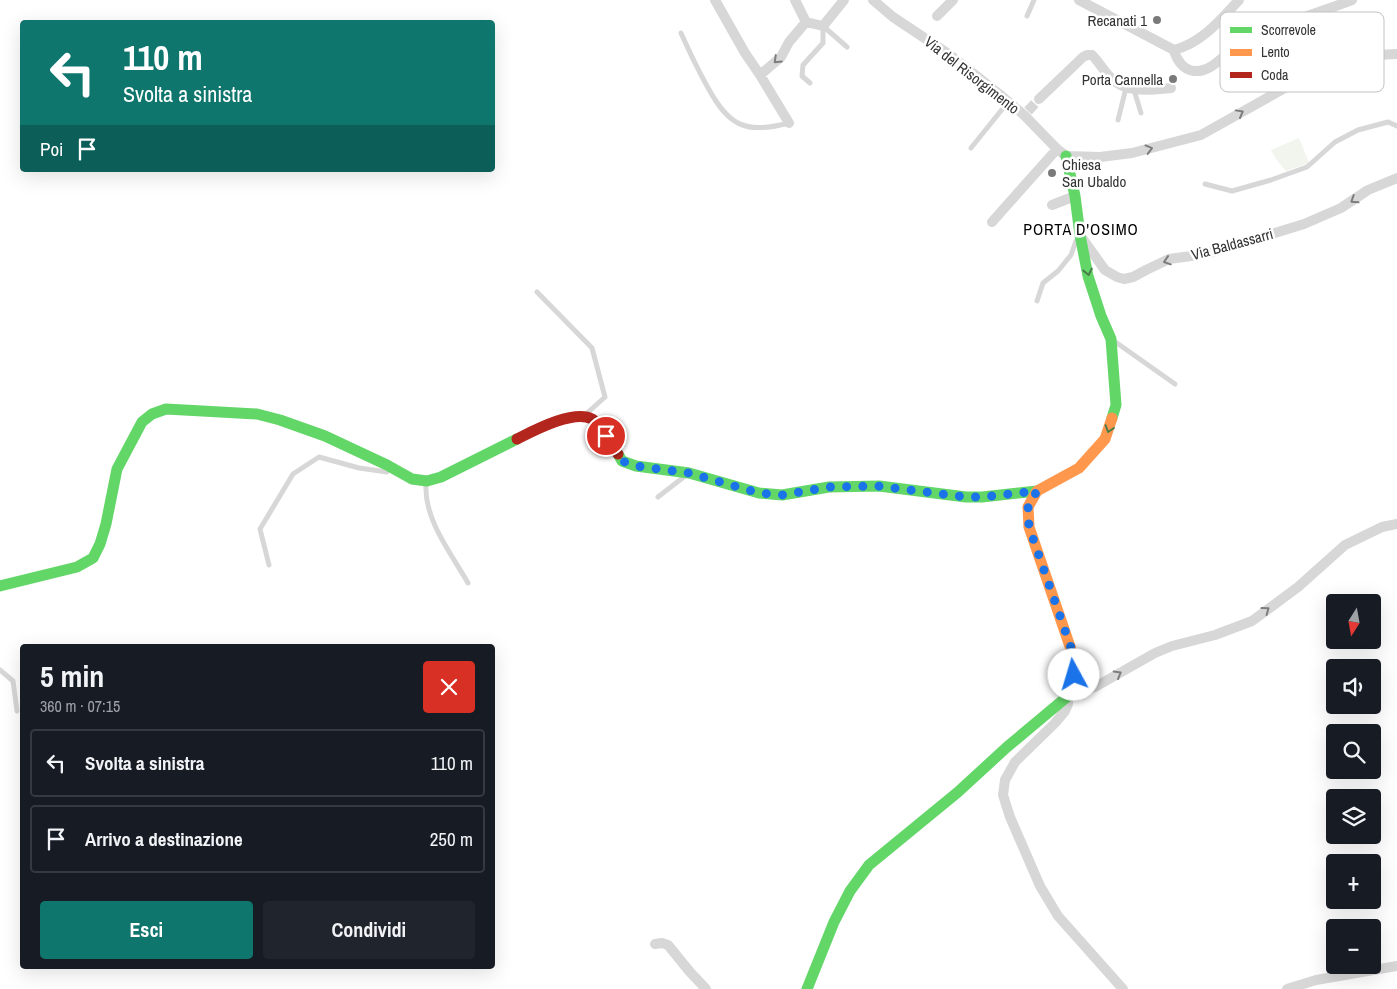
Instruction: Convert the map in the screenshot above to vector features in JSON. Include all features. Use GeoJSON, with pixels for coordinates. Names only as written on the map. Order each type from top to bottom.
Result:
{"type":"FeatureCollection","features":[{"type":"Feature","properties":{"kind":"street"},"geometry":{"type":"LineString","coordinates":[[715,0],[745,53],[789,123]]}},
{"type":"Feature","properties":{"kind":"street"},"geometry":{"type":"LineString","coordinates":[[795,0],[806,22]]}},
{"type":"Feature","properties":{"kind":"street"},"geometry":{"type":"LineString","coordinates":[[806,22],[823,26],[844,0]]}},
{"type":"Feature","properties":{"kind":"street","name":"Via del Risorgimento"},"geometry":{"type":"LineString","coordinates":[[873,0],[893,17],[950,55],[1008,102],[1026,113],[1061,153]]}},
{"type":"Feature","properties":{"kind":"street"},"geometry":{"type":"LineString","coordinates":[[937,16],[953,0]]}},
{"type":"Feature","properties":{"kind":"street"},"geometry":{"type":"LineString","coordinates":[[1227,12],[1239,0]]}},
{"type":"Feature","properties":{"kind":"street"},"geometry":{"type":"LineString","coordinates":[[1320,12],[1352,0]]}},
{"type":"Feature","properties":{"kind":"street"},"geometry":{"type":"LineString","coordinates":[[1082,1],[1174,50],[1186,47],[1200,38],[1220,19]]}},
{"type":"Feature","properties":{"kind":"street"},"geometry":{"type":"LineString","coordinates":[[760,75],[781,57],[789,42],[806,22]]}},
{"type":"Feature","properties":{"kind":"street"},"geometry":{"type":"LineString","coordinates":[[1174,50],[1184,67],[1194,71],[1209,68],[1220,59]]}},
{"type":"Feature","properties":{"kind":"street"},"geometry":{"type":"LineString","coordinates":[[1384,55],[1397,54]]}},
{"type":"Feature","properties":{"kind":"street"},"geometry":{"type":"LineString","coordinates":[[1039,99],[1083,57],[1088,55],[1092,55],[1110,77],[1130,89],[1171,88]]}},
{"type":"Feature","properties":{"kind":"street"},"geometry":{"type":"LineString","coordinates":[[992,222],[1061,153],[1100,156],[1132,153],[1201,135],[1278,92]]}},
{"type":"Feature","properties":{"kind":"street"},"geometry":{"type":"LineString","coordinates":[[0,586],[77,567],[93,558],[100,544],[106,524],[117,469],[142,422],[152,414],[166,409],[258,414],[280,420],[325,436],[412,479],[427,481],[442,477],[534,430],[571,417],[590,418],[599,425],[622,461],[636,466],[689,473],[759,493],[782,495],[829,487],[878,486],[966,497],[1037,491],[1079,468],[1105,439],[1116,405],[1111,339],[1100,316],[1088,276],[1075,196],[1061,153]]}},
{"type":"Feature","properties":{"kind":"street","name":"Via Baldassarri"},"geometry":{"type":"LineString","coordinates":[[1080,233],[1105,270],[1117,277],[1133,278],[1169,259],[1206,254],[1304,224],[1341,208],[1368,190],[1397,178]]}},
{"type":"Feature","properties":{"kind":"street"},"geometry":{"type":"LineString","coordinates":[[1052,205],[1075,196]]}},
{"type":"Feature","properties":{"kind":"street"},"geometry":{"type":"LineString","coordinates":[[1037,491],[1028,506],[1029,527],[1076,662],[1066,711],[1016,762],[1005,780],[1004,795],[1010,817],[1036,878],[1058,916],[1124,989]]}},
{"type":"Feature","properties":{"kind":"street"},"geometry":{"type":"LineString","coordinates":[[807,989],[834,922],[850,891],[869,865],[958,792],[1007,746],[1070,692],[1095,687],[1155,653],[1172,646],[1214,635],[1252,621],[1298,587],[1345,546],[1382,527],[1397,524]]}},
{"type":"Feature","properties":{"kind":"street"},"geometry":{"type":"LineString","coordinates":[[655,944],[668,945],[706,989]]}},
{"type":"Feature","properties":{"kind":"street"},"geometry":{"type":"LineString","coordinates":[[1287,989],[1316,980],[1397,966]]}},
{"type":"Feature","properties":{"kind":"lane"},"geometry":{"type":"LineString","coordinates":[[1027,16],[1034,0]]}},
{"type":"Feature","properties":{"kind":"lane"},"geometry":{"type":"LineString","coordinates":[[823,26],[847,47]]}},
{"type":"Feature","properties":{"kind":"lane"},"geometry":{"type":"LineString","coordinates":[[810,83],[802,76],[803,65],[823,43],[823,26]]}},
{"type":"Feature","properties":{"kind":"lane"},"geometry":{"type":"LineString","coordinates":[[681,33],[696,67],[724,114],[736,123],[746,126],[771,128],[789,123]]}},
{"type":"Feature","properties":{"kind":"lane"},"geometry":{"type":"LineString","coordinates":[[1130,89],[1142,114]]}},
{"type":"Feature","properties":{"kind":"lane"},"geometry":{"type":"LineString","coordinates":[[1118,120],[1130,89]]}},
{"type":"Feature","properties":{"kind":"lane"},"geometry":{"type":"LineString","coordinates":[[971,148],[1008,102]]}},
{"type":"Feature","properties":{"kind":"lane"},"geometry":{"type":"LineString","coordinates":[[1205,184],[1232,190],[1271,180],[1307,166],[1336,142],[1358,130],[1388,122],[1397,126]]}},
{"type":"Feature","properties":{"kind":"lane"},"geometry":{"type":"LineString","coordinates":[[1036,301],[1043,283],[1058,271],[1071,255],[1080,233]]}},
{"type":"Feature","properties":{"kind":"lane"},"geometry":{"type":"LineString","coordinates":[[537,292],[592,348],[605,397],[582,418]]}},
{"type":"Feature","properties":{"kind":"lane"},"geometry":{"type":"LineString","coordinates":[[1111,339],[1174,384]]}},
{"type":"Feature","properties":{"kind":"lane"},"geometry":{"type":"LineString","coordinates":[[269,565],[260,529],[293,474],[319,457],[359,468],[401,473]]}},
{"type":"Feature","properties":{"kind":"lane"},"geometry":{"type":"LineString","coordinates":[[658,497],[689,473]]}},
{"type":"Feature","properties":{"kind":"lane"},"geometry":{"type":"LineString","coordinates":[[427,481],[426,496],[435,526],[468,583]]}},
{"type":"Feature","properties":{"kind":"lane"},"geometry":{"type":"LineString","coordinates":[[0,670],[13,681],[17,712]]}},
{"type":"Feature","properties":{"kind":"shaded area"},"geometry":{"type":"Polygon","coordinates":[[[1299,138],[1309,163],[1286,171],[1271,150],[1299,138]]]}},
{"type":"Feature","properties":{"kind":"tunnel"},"geometry":{"type":"LineString","coordinates":[[1028,111],[1039,99]]}},
{"type":"Feature","properties":{"kind":"traffic: fast"},"geometry":{"type":"LineString","coordinates":[[1066,156],[1075,196],[1088,276],[1101,316],[1111,339],[1116,405],[1112,418]]}},
{"type":"Feature","properties":{"kind":"traffic: fast"},"geometry":{"type":"LineString","coordinates":[[0,586],[77,567],[93,558],[100,544],[106,524],[117,469],[142,422],[152,414],[166,409],[257,414],[280,420],[325,436],[412,479],[427,481],[441,477],[517,439]]}},
{"type":"Feature","properties":{"kind":"traffic: fast"},"geometry":{"type":"LineString","coordinates":[[618,454],[622,461],[636,466],[689,473],[759,493],[782,495],[829,487],[879,486],[966,497],[1037,491]]}},
{"type":"Feature","properties":{"kind":"traffic: fast"},"geometry":{"type":"LineString","coordinates":[[807,989],[834,922],[850,891],[869,865],[958,792],[1007,747],[1068,696],[1073,687],[1076,664]]}},
{"type":"Feature","properties":{"kind":"traffic: slow"},"geometry":{"type":"LineString","coordinates":[[1076,664],[1029,527],[1028,507],[1037,491],[1079,468],[1105,439],[1112,418]]}},
{"type":"Feature","properties":{"kind":"traffic: jam"},"geometry":{"type":"LineString","coordinates":[[517,439],[554,422],[584,417],[592,419],[600,426],[618,454]]}},
{"type":"Feature","properties":{"kind":"place","name":"Recanati 1"},"geometry":{"type":"Point","coordinates":[1157,20]}},
{"type":"Feature","properties":{"kind":"place","name":"Porta Cannella"},"geometry":{"type":"Point","coordinates":[1173,79]}},
{"type":"Feature","properties":{"kind":"place","name":"Chiesa San Ubaldo"},"geometry":{"type":"Point","coordinates":[1052,173]}},
{"type":"Feature","properties":{"kind":"district","name":"PORTA D'OSIMO"},"geometry":{"type":"Point","coordinates":[1081,229]}},
{"type":"Feature","properties":{"kind":"route"},"geometry":{"type":"LineString","coordinates":[[606,436],[622,461],[636,466],[689,473],[759,493],[782,495],[829,487],[878,486],[966,497],[1037,491],[1028,506],[1029,527],[1076,662],[1074,675]]}}]}
